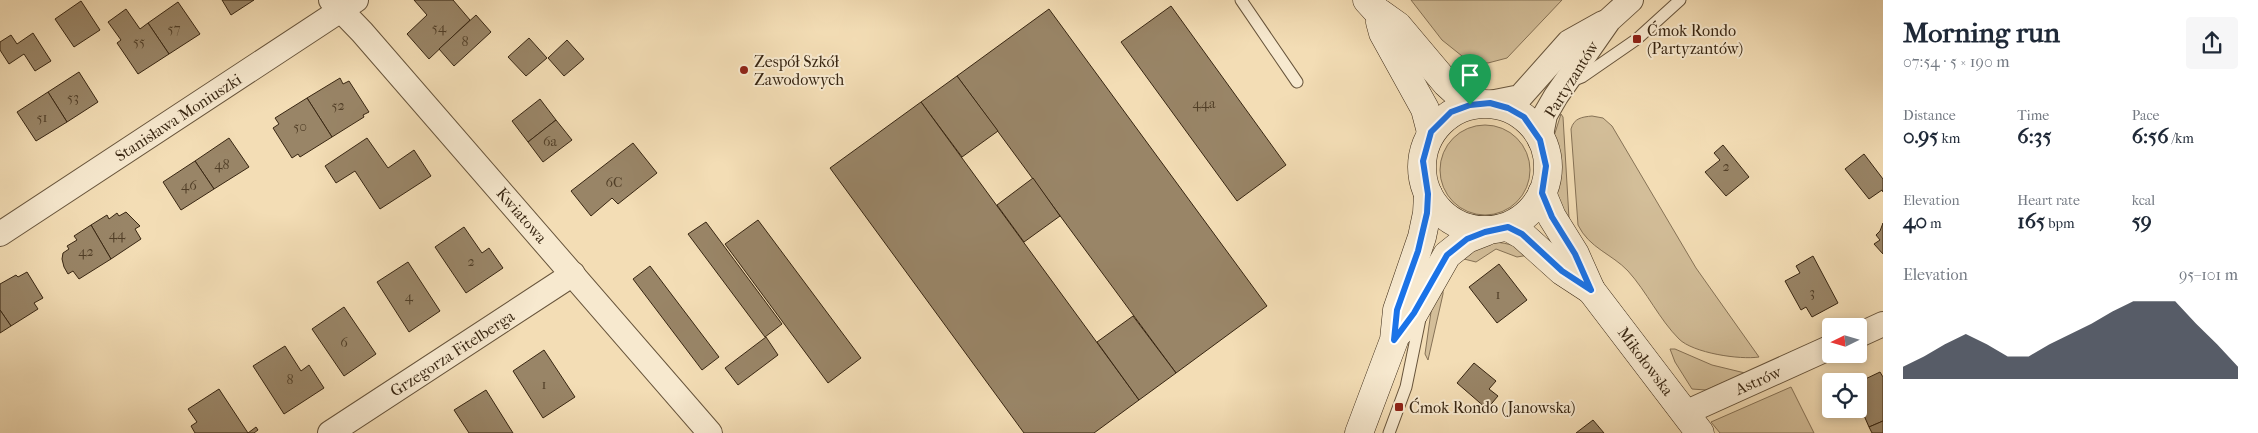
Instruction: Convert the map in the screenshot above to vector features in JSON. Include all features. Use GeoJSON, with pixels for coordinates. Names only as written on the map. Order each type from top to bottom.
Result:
{"type":"FeatureCollection","features":[{"type":"Feature","properties":{"kind":"street","name":"Partyzantów"},"geometry":{"type":"LineString","coordinates":[[1540,140],[1545,115],[1609,20],[1631,0]]}},
{"type":"Feature","properties":{"kind":"street","name":"Stanisława Moniuszki"},"geometry":{"type":"LineString","coordinates":[[0,234],[343,4]]}},
{"type":"Feature","properties":{"kind":"street","name":"Kwiatowa"},"geometry":{"type":"LineString","coordinates":[[343,4],[710,433]]}},
{"type":"Feature","properties":{"kind":"street"},"geometry":{"type":"LineString","coordinates":[[1372,6],[1398,26],[1440,77],[1480,104]]}},
{"type":"Feature","properties":{"kind":"street"},"geometry":{"type":"LineString","coordinates":[[1372,6],[1383,33],[1425,109],[1431,132]]}},
{"type":"Feature","properties":{"kind":"street","name":"Partyzantów"},"geometry":{"type":"LineString","coordinates":[[1480,104],[1520,97],[1569,42],[1609,20]]}},
{"type":"Feature","properties":{"kind":"street"},"geometry":{"type":"LineString","coordinates":[[1359,433],[1394,340],[1422,298],[1447,255],[1467,239],[1497,229],[1527,215],[1542,193],[1546,166],[1540,140],[1524,117],[1508,108],[1480,104],[1451,112],[1431,132],[1423,161],[1428,194],[1427,213],[1422,237],[1397,310],[1394,340]]}},
{"type":"Feature","properties":{"kind":"street","name":"Mikołowska"},"geometry":{"type":"LineString","coordinates":[[1542,193],[1552,217],[1575,254],[1591,290],[1693,423]]}},
{"type":"Feature","properties":{"kind":"street"},"geometry":{"type":"LineString","coordinates":[[1428,194],[1445,219],[1464,229],[1497,229]]}},
{"type":"Feature","properties":{"kind":"street","name":"Mikołowska"},"geometry":{"type":"LineString","coordinates":[[1497,229],[1522,234],[1562,271],[1591,290]]}},
{"type":"Feature","properties":{"kind":"street","name":"Grzegorza Fitelberga"},"geometry":{"type":"LineString","coordinates":[[330,433],[573,274]]}},
{"type":"Feature","properties":{"kind":"street"},"geometry":{"type":"LineString","coordinates":[[1868,331],[1883,324]]}},
{"type":"Feature","properties":{"kind":"street","name":"Astrów"},"geometry":{"type":"LineString","coordinates":[[1693,423],[1822,352]]}},
{"type":"Feature","properties":{"kind":"lane"},"geometry":{"type":"LineString","coordinates":[[1240,0],[1297,82]]}},
{"type":"Feature","properties":{"kind":"lane"},"geometry":{"type":"LineString","coordinates":[[1566,83],[1582,77],[1637,39],[1680,0]]}},
{"type":"Feature","properties":{"kind":"lane"},"geometry":{"type":"LineString","coordinates":[[1389,433],[1406,387],[1421,321],[1422,298]]}},
{"type":"Feature","properties":{"kind":"shaded area"},"geometry":{"type":"Polygon","coordinates":[[[1411,0],[1562,0],[1507,58],[1488,63],[1467,60],[1442,40],[1411,0]]]}},
{"type":"Feature","properties":{"kind":"shaded area"},"geometry":{"type":"Polygon","coordinates":[[[1561,114],[1563,117],[1569,218],[1567,224],[1556,193],[1558,175],[1554,136],[1561,114]]]}},
{"type":"Feature","properties":{"kind":"shaded area"},"geometry":{"type":"Polygon","coordinates":[[[1592,116],[1603,118],[1612,126],[1696,268],[1759,357],[1729,356],[1705,352],[1686,344],[1665,323],[1628,271],[1588,240],[1583,233],[1578,225],[1571,129],[1576,120],[1592,116]]]}},
{"type":"Feature","properties":{"kind":"shaded area"},"geometry":{"type":"Polygon","coordinates":[[[1485,125],[1502,129],[1517,138],[1526,153],[1530,170],[1526,187],[1517,202],[1502,211],[1485,215],[1468,211],[1453,202],[1444,187],[1440,170],[1444,153],[1453,138],[1468,129],[1485,125]]]}},
{"type":"Feature","properties":{"kind":"shaded area"},"geometry":{"type":"Polygon","coordinates":[[[1487,242],[1509,244],[1529,255],[1517,257],[1496,249],[1476,262],[1458,256],[1487,242]]]}},
{"type":"Feature","properties":{"kind":"shaded area"},"geometry":{"type":"Polygon","coordinates":[[[1443,279],[1443,294],[1428,360],[1425,354],[1432,305],[1443,279]]]}},
{"type":"Feature","properties":{"kind":"shaded area"},"geometry":{"type":"Polygon","coordinates":[[[1670,349],[1675,349],[1712,365],[1745,373],[1706,390],[1692,389],[1675,362],[1670,349]]]}},
{"type":"Feature","properties":{"kind":"shaded area"},"geometry":{"type":"Polygon","coordinates":[[[1791,387],[1814,433],[1720,433],[1711,422],[1791,387]]]}},
{"type":"Feature","properties":{"kind":"building"},"geometry":{"type":"Polygon","coordinates":[[[222,0],[254,0],[231,15],[222,0]]]}},
{"type":"Feature","properties":{"kind":"building"},"geometry":{"type":"Polygon","coordinates":[[[414,0],[453,0],[470,20],[429,59],[407,34],[427,15],[414,0]]]}},
{"type":"Feature","properties":{"kind":"building"},"geometry":{"type":"Polygon","coordinates":[[[81,1],[100,30],[74,47],[55,19],[81,1]]]}},
{"type":"Feature","properties":{"kind":"building"},"geometry":{"type":"Polygon","coordinates":[[[178,2],[200,34],[169,54],[148,23],[178,2]]]}},
{"type":"Feature","properties":{"kind":"building"},"geometry":{"type":"Polygon","coordinates":[[[1171,6],[1286,165],[1237,201],[1121,42],[1171,6]]]}},
{"type":"Feature","properties":{"kind":"building"},"geometry":{"type":"Polygon","coordinates":[[[126,9],[140,29],[148,23],[169,54],[138,74],[117,43],[121,40],[108,22],[126,9]]]}},
{"type":"Feature","properties":{"kind":"building"},"geometry":{"type":"Polygon","coordinates":[[[1049,9],[1267,306],[1176,373],[957,76],[1049,9]]]}},
{"type":"Feature","properties":{"kind":"building"},"geometry":{"type":"Polygon","coordinates":[[[476,15],[491,32],[454,66],[439,49],[476,15]]]}},
{"type":"Feature","properties":{"kind":"building"},"geometry":{"type":"Polygon","coordinates":[[[33,33],[51,61],[35,71],[24,54],[9,64],[0,50],[0,42],[11,35],[17,44],[33,33]]]}},
{"type":"Feature","properties":{"kind":"building"},"geometry":{"type":"Polygon","coordinates":[[[529,38],[547,58],[526,76],[508,57],[529,38]]]}},
{"type":"Feature","properties":{"kind":"building"},"geometry":{"type":"Polygon","coordinates":[[[567,40],[584,59],[564,76],[548,58],[567,40]]]}},
{"type":"Feature","properties":{"kind":"building"},"geometry":{"type":"Polygon","coordinates":[[[79,72],[98,102],[67,122],[48,92],[79,72]]]}},
{"type":"Feature","properties":{"kind":"building"},"geometry":{"type":"Polygon","coordinates":[[[957,76],[998,131],[962,157],[921,102],[957,76]]]}},
{"type":"Feature","properties":{"kind":"building"},"geometry":{"type":"Polygon","coordinates":[[[340,78],[343,84],[349,81],[369,112],[332,137],[307,98],[340,78]]]}},
{"type":"Feature","properties":{"kind":"building"},"geometry":{"type":"Polygon","coordinates":[[[48,92],[67,122],[36,141],[17,112],[48,92]]]}},
{"type":"Feature","properties":{"kind":"building"},"geometry":{"type":"Polygon","coordinates":[[[307,98],[332,137],[300,157],[298,154],[292,158],[273,128],[279,124],[275,118],[307,98]]]}},
{"type":"Feature","properties":{"kind":"building"},"geometry":{"type":"Polygon","coordinates":[[[540,99],[556,120],[528,142],[512,121],[540,99]]]}},
{"type":"Feature","properties":{"kind":"building"},"geometry":{"type":"Polygon","coordinates":[[[921,102],[1139,400],[1094,433],[1024,433],[830,168],[921,102]]]}},
{"type":"Feature","properties":{"kind":"building"},"geometry":{"type":"Polygon","coordinates":[[[556,120],[572,140],[543,162],[528,142],[556,120]]]}},
{"type":"Feature","properties":{"kind":"building"},"geometry":{"type":"Polygon","coordinates":[[[229,138],[249,167],[214,189],[195,161],[229,138]]]}},
{"type":"Feature","properties":{"kind":"building"},"geometry":{"type":"Polygon","coordinates":[[[367,138],[388,168],[414,150],[431,176],[380,209],[355,171],[336,183],[325,166],[367,138]]]}},
{"type":"Feature","properties":{"kind":"building"},"geometry":{"type":"Polygon","coordinates":[[[633,143],[657,173],[618,204],[612,198],[591,216],[571,191],[633,143]]]}},
{"type":"Feature","properties":{"kind":"building"},"geometry":{"type":"Polygon","coordinates":[[[1723,145],[1749,177],[1726,196],[1705,172],[1720,160],[1714,153],[1723,145]]]}},
{"type":"Feature","properties":{"kind":"building"},"geometry":{"type":"Polygon","coordinates":[[[1864,154],[1883,179],[1883,192],[1882,190],[1869,199],[1845,169],[1864,154]]]}},
{"type":"Feature","properties":{"kind":"building"},"geometry":{"type":"Polygon","coordinates":[[[195,161],[214,189],[181,210],[163,182],[195,161]]]}},
{"type":"Feature","properties":{"kind":"building"},"geometry":{"type":"Polygon","coordinates":[[[1033,178],[1060,216],[1024,242],[997,205],[1033,178]]]}},
{"type":"Feature","properties":{"kind":"building"},"geometry":{"type":"Polygon","coordinates":[[[126,212],[140,226],[135,229],[141,239],[111,259],[91,225],[107,215],[109,219],[117,213],[119,216],[126,212]]]}},
{"type":"Feature","properties":{"kind":"building"},"geometry":{"type":"Polygon","coordinates":[[[758,220],[861,358],[828,383],[725,244],[758,220]]]}},
{"type":"Feature","properties":{"kind":"building"},"geometry":{"type":"Polygon","coordinates":[[[706,222],[782,324],[765,337],[688,234],[706,222]]]}},
{"type":"Feature","properties":{"kind":"building"},"geometry":{"type":"Polygon","coordinates":[[[1883,223],[1883,254],[1874,244],[1880,240],[1876,235],[1883,223]]]}},
{"type":"Feature","properties":{"kind":"building"},"geometry":{"type":"Polygon","coordinates":[[[91,225],[111,259],[79,279],[73,271],[68,274],[62,259],[63,253],[69,249],[67,246],[77,240],[74,236],[91,225]]]}},
{"type":"Feature","properties":{"kind":"building"},"geometry":{"type":"Polygon","coordinates":[[[464,227],[482,253],[489,248],[503,268],[466,293],[435,247],[464,227]]]}},
{"type":"Feature","properties":{"kind":"building"},"geometry":{"type":"Polygon","coordinates":[[[1813,256],[1838,303],[1812,317],[1806,307],[1801,310],[1785,281],[1800,273],[1796,266],[1813,256]]]}},
{"type":"Feature","properties":{"kind":"building"},"geometry":{"type":"Polygon","coordinates":[[[408,262],[440,311],[409,332],[377,282],[408,262]]]}},
{"type":"Feature","properties":{"kind":"building"},"geometry":{"type":"Polygon","coordinates":[[[1499,264],[1527,300],[1497,323],[1469,287],[1499,264]]]}},
{"type":"Feature","properties":{"kind":"building"},"geometry":{"type":"Polygon","coordinates":[[[650,266],[719,357],[702,370],[633,279],[650,266]]]}},
{"type":"Feature","properties":{"kind":"building"},"geometry":{"type":"Polygon","coordinates":[[[27,272],[43,298],[34,303],[38,309],[11,326],[0,310],[0,284],[16,275],[18,277],[27,272]]]}},
{"type":"Feature","properties":{"kind":"building"},"geometry":{"type":"Polygon","coordinates":[[[344,307],[376,354],[344,376],[312,329],[344,307]]]}},
{"type":"Feature","properties":{"kind":"building"},"geometry":{"type":"Polygon","coordinates":[[[0,310],[11,326],[0,333],[0,310]]]}},
{"type":"Feature","properties":{"kind":"building"},"geometry":{"type":"Polygon","coordinates":[[[1133,316],[1176,373],[1139,400],[1097,342],[1133,316]]]}},
{"type":"Feature","properties":{"kind":"building"},"geometry":{"type":"Polygon","coordinates":[[[766,337],[778,355],[738,385],[725,368],[766,337]]]}},
{"type":"Feature","properties":{"kind":"building"},"geometry":{"type":"Polygon","coordinates":[[[285,346],[301,371],[309,365],[324,388],[284,414],[253,366],[285,346]]]}},
{"type":"Feature","properties":{"kind":"building"},"geometry":{"type":"Polygon","coordinates":[[[544,350],[575,397],[543,418],[513,371],[544,350]]]}},
{"type":"Feature","properties":{"kind":"building"},"geometry":{"type":"Polygon","coordinates":[[[1474,363],[1496,381],[1489,389],[1498,396],[1487,409],[1457,383],[1474,363]]]}},
{"type":"Feature","properties":{"kind":"building"},"geometry":{"type":"Polygon","coordinates":[[[1880,372],[1883,377],[1883,421],[1869,427],[1865,418],[1867,418],[1867,378],[1880,372]]]}},
{"type":"Feature","properties":{"kind":"building"},"geometry":{"type":"Polygon","coordinates":[[[219,389],[248,433],[195,433],[191,426],[197,422],[188,409],[219,389]]]}},
{"type":"Feature","properties":{"kind":"building"},"geometry":{"type":"Polygon","coordinates":[[[486,390],[513,433],[469,433],[454,410],[486,390]]]}},
{"type":"Feature","properties":{"kind":"building"},"geometry":{"type":"Polygon","coordinates":[[[1593,420],[1604,433],[1576,433],[1593,420]]]}},
{"type":"Feature","properties":{"kind":"building"},"geometry":{"type":"Polygon","coordinates":[[[1883,421],[1883,433],[1872,433],[1869,427],[1883,421]]]}},
{"type":"Feature","properties":{"kind":"building"},"geometry":{"type":"Polygon","coordinates":[[[256,427],[258,430],[254,433],[248,433],[256,427]]]}},
{"type":"Feature","properties":{"kind":"place","name":"Ćmok Rondo (Partyzantów)"},"geometry":{"type":"Point","coordinates":[1637,39]}},
{"type":"Feature","properties":{"kind":"place","name":"Zespół Szkół Zawodowych"},"geometry":{"type":"Point","coordinates":[744,70]}},
{"type":"Feature","properties":{"kind":"place","name":"Ćmok Rondo (Janowska)"},"geometry":{"type":"Point","coordinates":[1399,407]}},
{"type":"Feature","properties":{"kind":"route"},"geometry":{"type":"LineString","coordinates":[[1490,103],[1508,108],[1524,117],[1540,140],[1546,166],[1542,193],[1560,232],[1575,254],[1591,290],[1562,271],[1522,234],[1508,227],[1485,232],[1467,239],[1447,255],[1414,313],[1394,340],[1397,310],[1418,251],[1427,213],[1428,194],[1423,161],[1431,132],[1451,112],[1470,105],[1490,103]]}}]}
